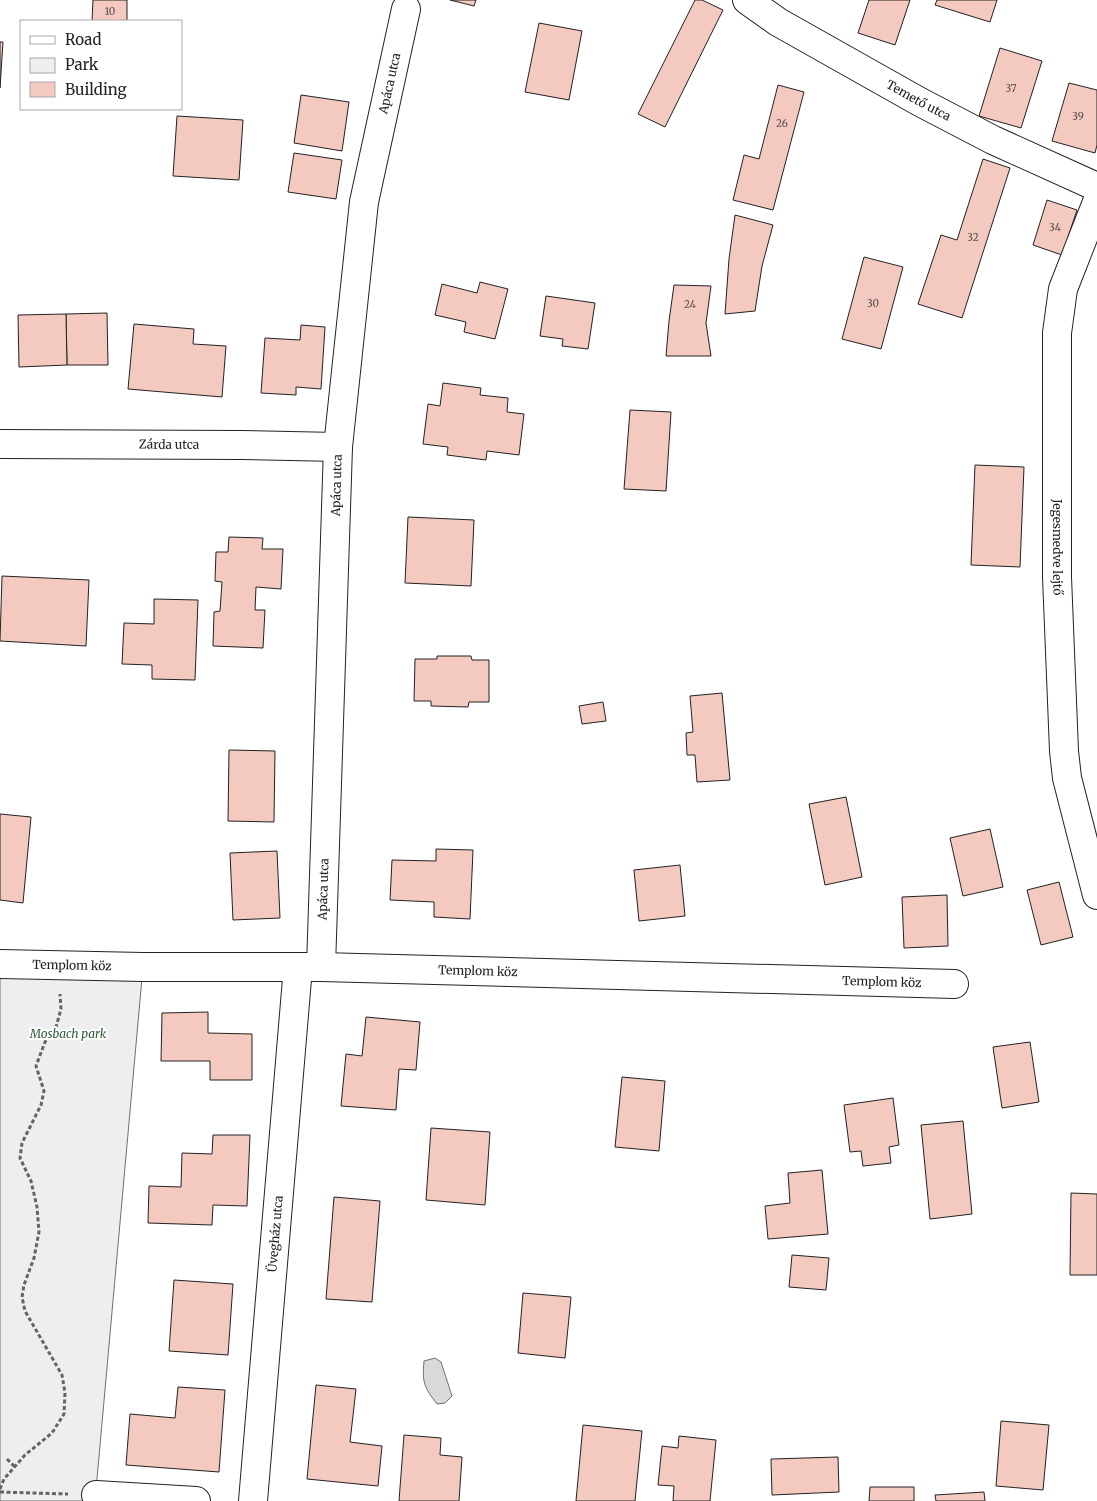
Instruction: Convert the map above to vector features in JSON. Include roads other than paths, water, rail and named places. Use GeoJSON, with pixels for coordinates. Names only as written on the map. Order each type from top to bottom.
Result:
{"type":"FeatureCollection","features":[{"type":"Feature","properties":{"kind":"street","name":"Temető utca"},"geometry":{"type":"LineString","coordinates":[[747,0],[778,22],[920,102],[994,140],[1097,187]]}},
{"type":"Feature","properties":{"kind":"street","name":"Apáca utca"},"geometry":{"type":"LineString","coordinates":[[310,967],[338,447],[364,202],[406,9]]}},
{"type":"Feature","properties":{"kind":"street","name":"Jegesmedve lejtő"},"geometry":{"type":"LineString","coordinates":[[1097,202],[1063,290],[1057,333],[1057,577],[1064,751],[1067,778],[1097,895]]}},
{"type":"Feature","properties":{"kind":"street","name":"Zárda utca"},"geometry":{"type":"LineString","coordinates":[[0,444],[241,444],[338,447]]}},
{"type":"Feature","properties":{"kind":"street","name":"Templom köz"},"geometry":{"type":"LineString","coordinates":[[0,964],[310,967],[954,984]]}},
{"type":"Feature","properties":{"kind":"street","name":"Üvegház utca"},"geometry":{"type":"LineString","coordinates":[[253,1501],[310,967]]}},
{"type":"Feature","properties":{"kind":"street"},"geometry":{"type":"LineString","coordinates":[[96,1495],[196,1501]]}},
{"type":"Feature","properties":{"kind":"park label","name":"Mosbach park"},"geometry":{"type":"Point","coordinates":[68,1034]}}]}
